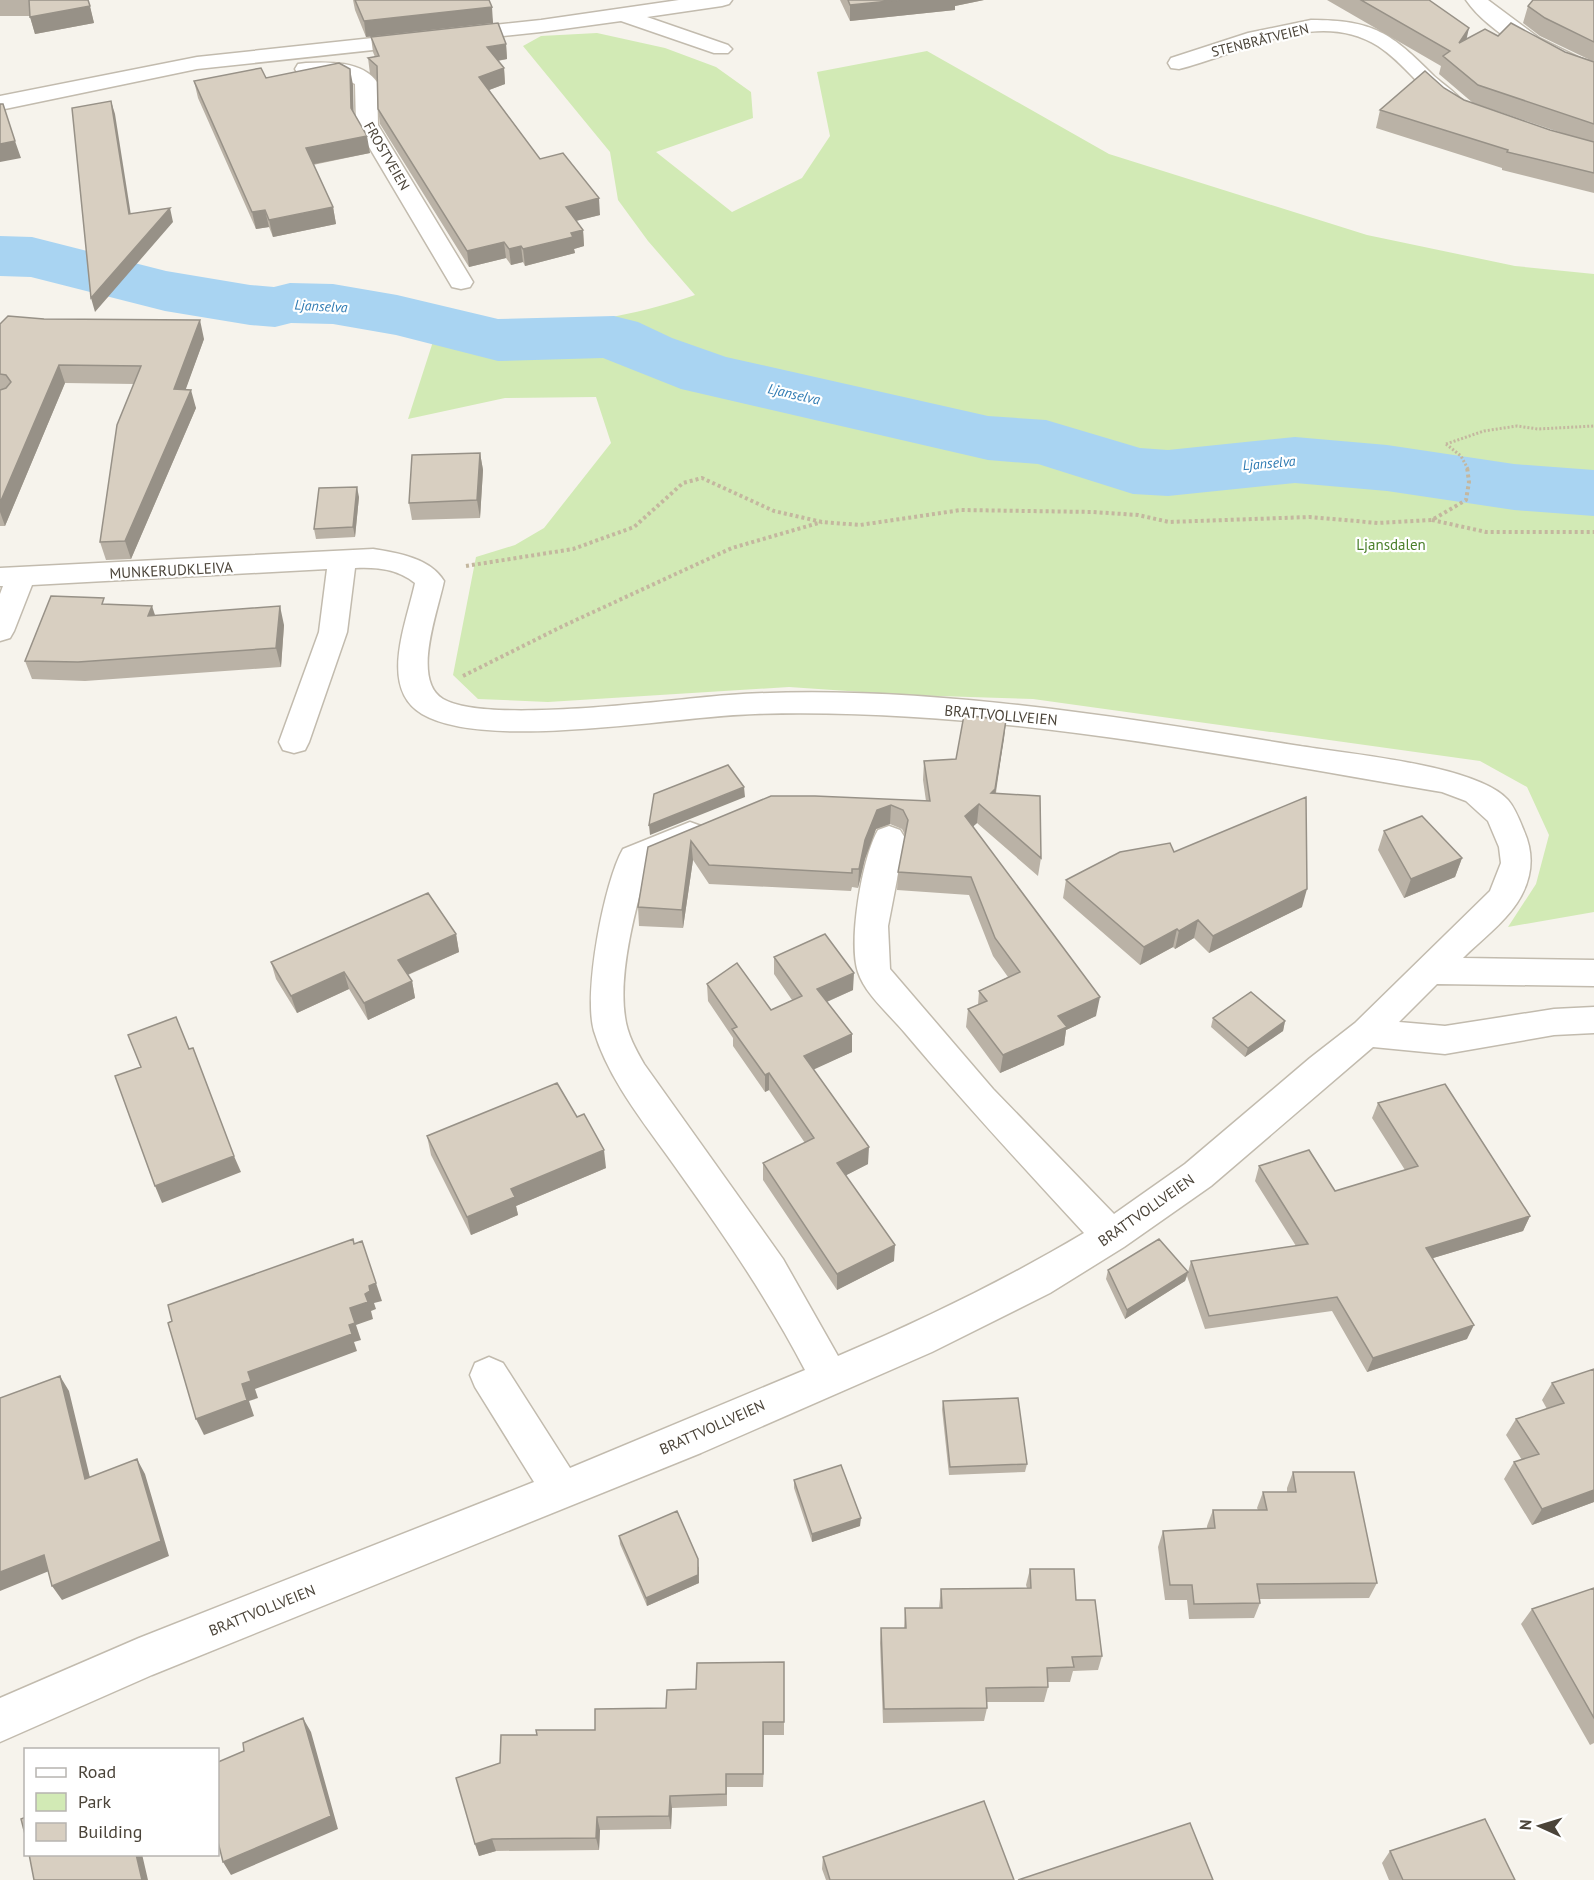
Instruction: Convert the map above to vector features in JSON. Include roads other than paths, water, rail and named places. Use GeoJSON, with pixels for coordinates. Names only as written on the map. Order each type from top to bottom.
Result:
{"type":"FeatureCollection","features":[{"type":"Feature","properties":{"kind":"street"},"geometry":{"type":"LineString","coordinates":[[576,0],[591,20]]}},
{"type":"Feature","properties":{"kind":"street"},"geometry":{"type":"LineString","coordinates":[[0,103],[120,78],[397,34],[591,20],[722,0]]}},
{"type":"Feature","properties":{"kind":"street"},"geometry":{"type":"LineString","coordinates":[[1476,0],[1499,23],[1518,36],[1544,52],[1594,73]]}},
{"type":"Feature","properties":{"kind":"street"},"geometry":{"type":"LineString","coordinates":[[626,15],[651,26],[721,49]]}},
{"type":"Feature","properties":{"kind":"street","name":"STENBRÅTVEIEN"},"geometry":{"type":"LineString","coordinates":[[1179,63],[1262,37],[1323,25],[1342,26],[1372,34],[1387,43],[1451,102],[1474,113]]}},
{"type":"Feature","properties":{"kind":"street","name":"FROSTVEIEN"},"geometry":{"type":"LineString","coordinates":[[237,58],[251,70],[343,70],[358,75],[366,82],[367,125],[461,282]]}},
{"type":"Feature","properties":{"kind":"street"},"geometry":{"type":"LineString","coordinates":[[294,742],[333,632],[342,560]]}},
{"type":"Feature","properties":{"kind":"street","name":"MUNKERUDKLEIVA"},"geometry":{"type":"LineString","coordinates":[[10,577],[342,560],[394,561],[418,570],[430,581],[411,668],[412,681],[422,696]]}},
{"type":"Feature","properties":{"kind":"street"},"geometry":{"type":"LineString","coordinates":[[0,631],[10,577]]}},
{"type":"Feature","properties":{"kind":"street","name":"BRATTVOLLVEIEN"},"geometry":{"type":"LineString","coordinates":[[0,1720],[139,1659],[562,1491],[829,1378],[918,1340],[1036,1281],[1111,1236],[1198,1174],[1322,1068],[1367,1033],[1504,897],[1517,863],[1515,847],[1497,808],[1477,793],[1446,782],[1171,736],[964,711],[795,704],[496,719],[449,713],[433,707],[422,696]]}},
{"type":"Feature","properties":{"kind":"street"},"geometry":{"type":"LineString","coordinates":[[716,823],[634,856],[627,879],[609,983],[608,1018],[617,1048],[634,1077],[748,1238],[799,1318],[829,1378]]}},
{"type":"Feature","properties":{"kind":"street"},"geometry":{"type":"LineString","coordinates":[[888,838],[879,876],[872,938],[871,965],[875,974],[981,1099],[1111,1236]]}},
{"type":"Feature","properties":{"kind":"street"},"geometry":{"type":"LineString","coordinates":[[1432,970],[1594,973]]}},
{"type":"Feature","properties":{"kind":"street"},"geometry":{"type":"LineString","coordinates":[[1367,1033],[1445,1040],[1554,1022],[1594,1020]]}},
{"type":"Feature","properties":{"kind":"street"},"geometry":{"type":"LineString","coordinates":[[489,1375],[562,1491]]}},
{"type":"Feature","properties":{"kind":"waterway","name":"Ljanselva"},"geometry":{"type":"LineString","coordinates":[[0,256],[32,257],[165,291],[250,305],[275,307],[290,303],[333,304],[397,315],[498,340],[614,337],[647,353],[706,374],[988,438],[1046,442],[1133,471],[1168,473],[1295,460],[1387,468],[1514,487],[1594,493]]}},
{"type":"Feature","properties":{"kind":"park label","name":"Ljansdalen"},"geometry":{"type":"Point","coordinates":[1391,544]}}]}
